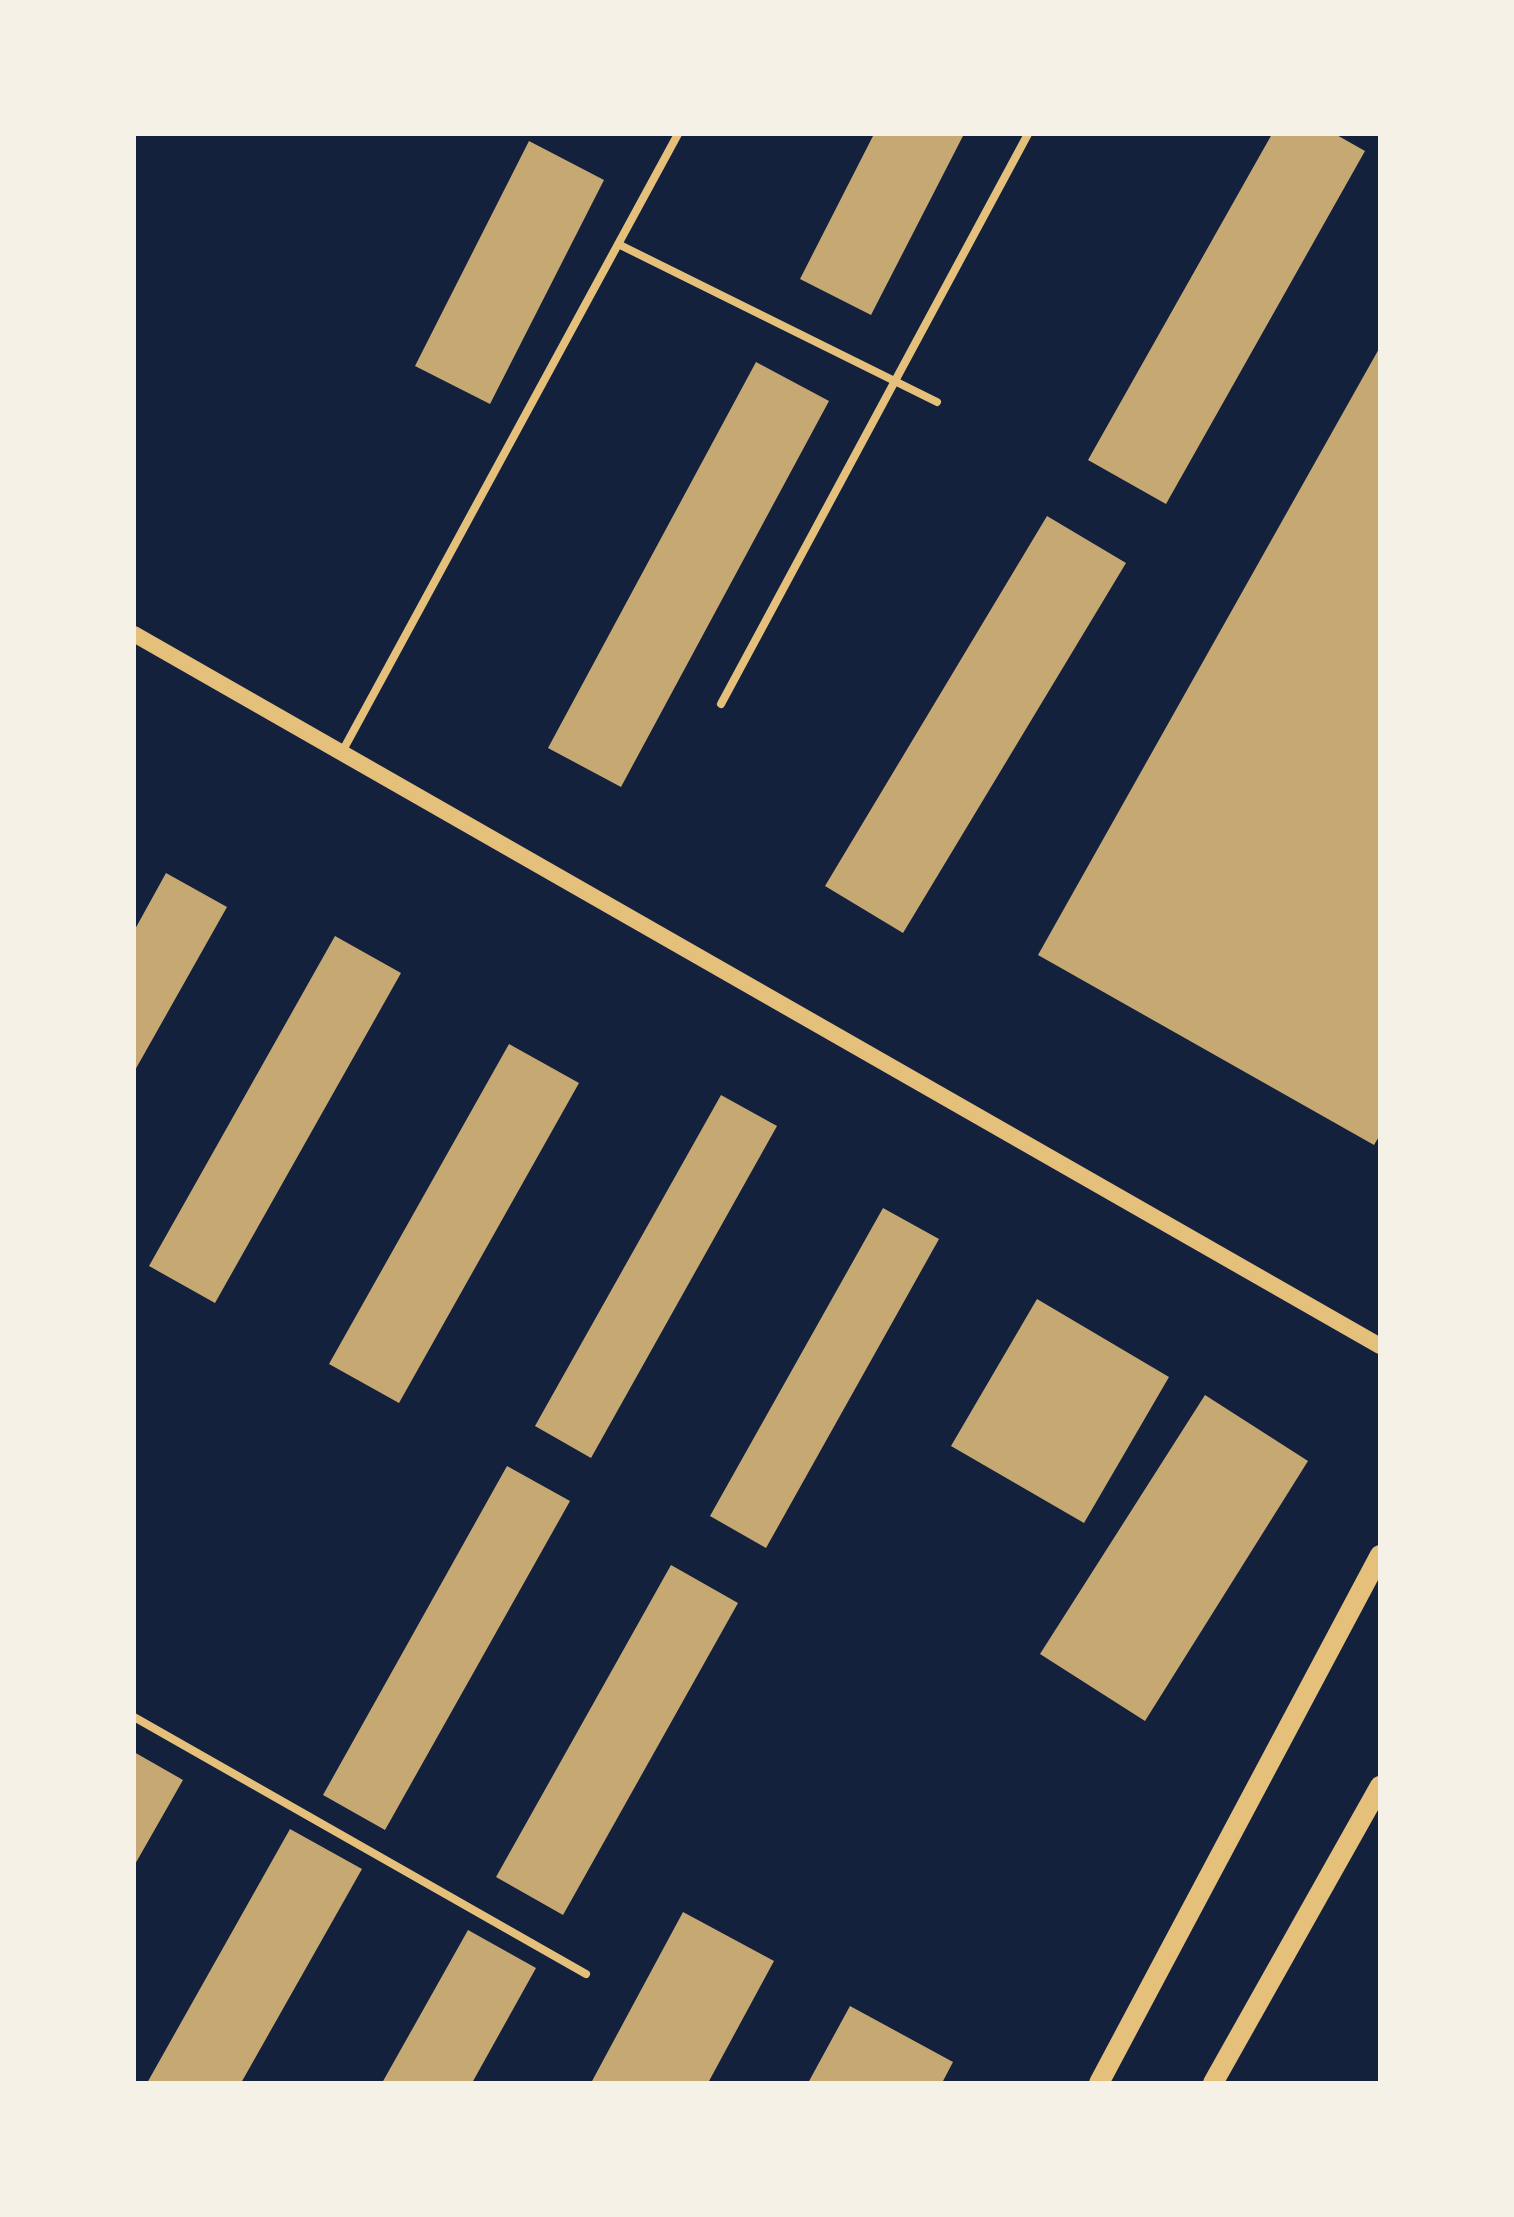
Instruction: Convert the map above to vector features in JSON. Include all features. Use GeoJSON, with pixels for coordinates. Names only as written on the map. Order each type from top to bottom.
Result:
{"type":"FeatureCollection","features":[{"type":"Feature","properties":{"kind":"main road"},"geometry":{"type":"LineString","coordinates":[[134,634],[1380,1346]]}},
{"type":"Feature","properties":{"kind":"main road"},"geometry":{"type":"LineString","coordinates":[[1099,2083],[1380,1555]]}},
{"type":"Feature","properties":{"kind":"main road"},"geometry":{"type":"LineString","coordinates":[[1213,2083],[1380,1786]]}},
{"type":"Feature","properties":{"kind":"street"},"geometry":{"type":"LineString","coordinates":[[342,752],[678,134]]}},
{"type":"Feature","properties":{"kind":"street"},"geometry":{"type":"LineString","coordinates":[[721,704],[1028,134]]}},
{"type":"Feature","properties":{"kind":"street"},"geometry":{"type":"LineString","coordinates":[[618,244],[937,402]]}},
{"type":"Feature","properties":{"kind":"street"},"geometry":{"type":"LineString","coordinates":[[134,1717],[586,1974]]}},
{"type":"Feature","properties":{"kind":"building"},"geometry":{"type":"Polygon","coordinates":[[[874,134],[964,134],[871,315],[800,279],[874,134]]]}},
{"type":"Feature","properties":{"kind":"building"},"geometry":{"type":"Polygon","coordinates":[[[1272,134],[1335,134],[1365,151],[1166,504],[1088,460],[1272,134]]]}},
{"type":"Feature","properties":{"kind":"building"},"geometry":{"type":"Polygon","coordinates":[[[529,141],[604,180],[490,404],[415,366],[529,141]]]}},
{"type":"Feature","properties":{"kind":"building"},"geometry":{"type":"Polygon","coordinates":[[[1380,347],[1380,1135],[1374,1145],[1038,955],[1380,347]]]}},
{"type":"Feature","properties":{"kind":"building"},"geometry":{"type":"Polygon","coordinates":[[[756,362],[829,401],[621,787],[548,748],[756,362]]]}},
{"type":"Feature","properties":{"kind":"building"},"geometry":{"type":"Polygon","coordinates":[[[1047,516],[1126,563],[903,933],[825,886],[1047,516]]]}},
{"type":"Feature","properties":{"kind":"building"},"geometry":{"type":"Polygon","coordinates":[[[166,873],[227,907],[134,1072],[134,931],[166,873]]]}},
{"type":"Feature","properties":{"kind":"building"},"geometry":{"type":"Polygon","coordinates":[[[335,936],[401,973],[215,1303],[149,1266],[335,936]]]}},
{"type":"Feature","properties":{"kind":"building"},"geometry":{"type":"Polygon","coordinates":[[[509,1044],[579,1083],[399,1403],[329,1364],[509,1044]]]}},
{"type":"Feature","properties":{"kind":"building"},"geometry":{"type":"Polygon","coordinates":[[[721,1095],[777,1126],[591,1458],[535,1426],[721,1095]]]}},
{"type":"Feature","properties":{"kind":"building"},"geometry":{"type":"Polygon","coordinates":[[[883,1208],[939,1239],[766,1548],[710,1516],[883,1208]]]}},
{"type":"Feature","properties":{"kind":"building"},"geometry":{"type":"Polygon","coordinates":[[[1037,1299],[1169,1377],[1084,1523],[951,1446],[1037,1299]]]}},
{"type":"Feature","properties":{"kind":"building"},"geometry":{"type":"Polygon","coordinates":[[[1205,1395],[1308,1461],[1145,1721],[1040,1654],[1205,1395]]]}},
{"type":"Feature","properties":{"kind":"building"},"geometry":{"type":"Polygon","coordinates":[[[507,1466],[570,1501],[385,1830],[323,1795],[507,1466]]]}},
{"type":"Feature","properties":{"kind":"building"},"geometry":{"type":"Polygon","coordinates":[[[671,1565],[738,1603],[563,1915],[496,1877],[671,1565]]]}},
{"type":"Feature","properties":{"kind":"building"},"geometry":{"type":"Polygon","coordinates":[[[134,1752],[183,1780],[134,1866],[134,1752]]]}},
{"type":"Feature","properties":{"kind":"building"},"geometry":{"type":"Polygon","coordinates":[[[290,1829],[362,1869],[241,2083],[147,2083],[290,1829]]]}},
{"type":"Feature","properties":{"kind":"building"},"geometry":{"type":"Polygon","coordinates":[[[683,1912],[774,1961],[708,2083],[591,2083],[683,1912]]]}},
{"type":"Feature","properties":{"kind":"building"},"geometry":{"type":"Polygon","coordinates":[[[468,1930],[536,1968],[472,2083],[382,2083],[468,1930]]]}},
{"type":"Feature","properties":{"kind":"building"},"geometry":{"type":"Polygon","coordinates":[[[850,2006],[953,2062],[942,2083],[808,2083],[850,2006]]]}}]}
